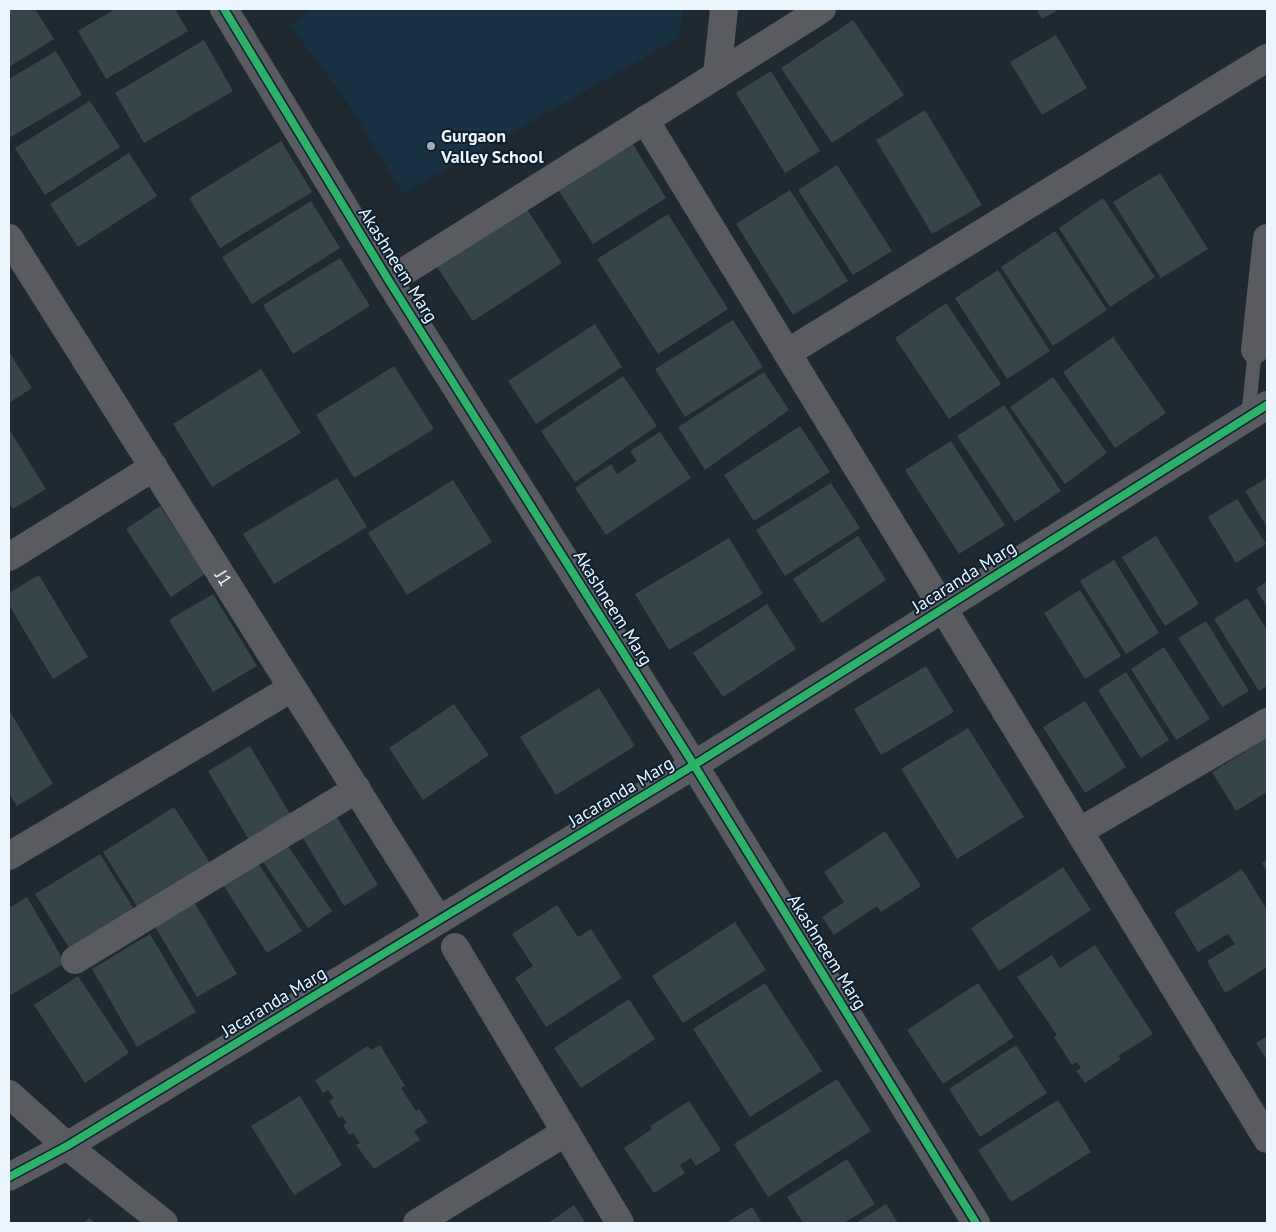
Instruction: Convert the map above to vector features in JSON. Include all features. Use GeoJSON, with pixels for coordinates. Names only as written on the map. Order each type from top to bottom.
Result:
{"type":"FeatureCollection","features":[{"type":"Feature","properties":{"kind":"street","name":"Akashneem Marg"},"geometry":{"type":"LineString","coordinates":[[224,9],[389,281],[694,765],[976,1223]]}},
{"type":"Feature","properties":{"kind":"street"},"geometry":{"type":"LineString","coordinates":[[717,75],[724,9]]}},
{"type":"Feature","properties":{"kind":"street"},"geometry":{"type":"LineString","coordinates":[[389,281],[822,9]]}},
{"type":"Feature","properties":{"kind":"street"},"geometry":{"type":"LineString","coordinates":[[787,353],[1267,58]]}},
{"type":"Feature","properties":{"kind":"street"},"geometry":{"type":"LineString","coordinates":[[645,120],[1267,1139]]}},
{"type":"Feature","properties":{"kind":"street"},"geometry":{"type":"LineString","coordinates":[[1255,350],[1267,238]]}},
{"type":"Feature","properties":{"kind":"street","name":"J1"},"geometry":{"type":"LineString","coordinates":[[13,253],[154,468],[438,919]]}},
{"type":"Feature","properties":{"kind":"street","name":"Jacaranda Marg"},"geometry":{"type":"LineString","coordinates":[[9,1177],[67,1146],[694,765],[1258,411]]}},
{"type":"Feature","properties":{"kind":"street"},"geometry":{"type":"LineString","coordinates":[[9,558],[154,468]]}},
{"type":"Feature","properties":{"kind":"street"},"geometry":{"type":"LineString","coordinates":[[9,856],[292,688]]}},
{"type":"Feature","properties":{"kind":"street"},"geometry":{"type":"LineString","coordinates":[[1080,831],[1267,722]]}},
{"type":"Feature","properties":{"kind":"street"},"geometry":{"type":"LineString","coordinates":[[75,960],[357,789]]}},
{"type":"Feature","properties":{"kind":"street"},"geometry":{"type":"LineString","coordinates":[[455,947],[620,1223]]}},
{"type":"Feature","properties":{"kind":"street"},"geometry":{"type":"LineString","coordinates":[[9,1094],[67,1146],[164,1223]]}},
{"type":"Feature","properties":{"kind":"street"},"geometry":{"type":"LineString","coordinates":[[417,1223],[566,1132]]}},
{"type":"Feature","properties":{"kind":"lane"},"geometry":{"type":"LineString","coordinates":[[1255,350],[1258,411]]}},
{"type":"Feature","properties":{"kind":"lane"},"geometry":{"type":"LineString","coordinates":[[438,919],[455,947]]}},
{"type":"Feature","properties":{"kind":"shaded area","name":"Gurgaon Valley School"},"geometry":{"type":"Polygon","coordinates":[[[313,9],[683,9],[679,38],[403,194],[345,99],[290,25],[313,9]]]}},
{"type":"Feature","properties":{"kind":"building"},"geometry":{"type":"Polygon","coordinates":[[[9,9],[35,9],[54,39],[9,67],[9,9]]]}},
{"type":"Feature","properties":{"kind":"building"},"geometry":{"type":"Polygon","coordinates":[[[115,9],[175,9],[188,31],[106,79],[78,31],[115,9]]]}},
{"type":"Feature","properties":{"kind":"building"},"geometry":{"type":"Polygon","coordinates":[[[1036,9],[1060,9],[1042,19],[1036,9]]]}},
{"type":"Feature","properties":{"kind":"building"},"geometry":{"type":"Polygon","coordinates":[[[853,20],[904,95],[832,143],[781,68],[853,20]]]}},
{"type":"Feature","properties":{"kind":"building"},"geometry":{"type":"Polygon","coordinates":[[[1056,35],[1087,88],[1042,115],[1010,62],[1056,35]]]}},
{"type":"Feature","properties":{"kind":"building"},"geometry":{"type":"Polygon","coordinates":[[[204,40],[233,91],[144,143],[115,93],[204,40]]]}},
{"type":"Feature","properties":{"kind":"building"},"geometry":{"type":"Polygon","coordinates":[[[56,51],[82,95],[9,138],[9,79],[56,51]]]}},
{"type":"Feature","properties":{"kind":"building"},"geometry":{"type":"Polygon","coordinates":[[[771,71],[820,151],[785,173],[736,93],[771,71]]]}},
{"type":"Feature","properties":{"kind":"building"},"geometry":{"type":"Polygon","coordinates":[[[90,101],[120,147],[45,195],[15,148],[90,101]]]}},
{"type":"Feature","properties":{"kind":"building"},"geometry":{"type":"Polygon","coordinates":[[[925,110],[982,205],[932,234],[876,140],[925,110]]]}},
{"type":"Feature","properties":{"kind":"building"},"geometry":{"type":"Polygon","coordinates":[[[281,141],[312,192],[220,248],[189,198],[281,141]]]}},
{"type":"Feature","properties":{"kind":"building"},"geometry":{"type":"Polygon","coordinates":[[[631,141],[666,198],[593,244],[557,188],[631,141]]]}},
{"type":"Feature","properties":{"kind":"building"},"geometry":{"type":"Polygon","coordinates":[[[129,153],[157,196],[78,247],[50,204],[129,153]]]}},
{"type":"Feature","properties":{"kind":"building"},"geometry":{"type":"Polygon","coordinates":[[[837,165],[892,251],[853,275],[798,190],[837,165]]]}},
{"type":"Feature","properties":{"kind":"building"},"geometry":{"type":"Polygon","coordinates":[[[1160,173],[1208,249],[1161,278],[1113,202],[1160,173]]]}},
{"type":"Feature","properties":{"kind":"building"},"geometry":{"type":"Polygon","coordinates":[[[790,190],[848,281],[793,315],[736,224],[790,190]]]}},
{"type":"Feature","properties":{"kind":"building"},"geometry":{"type":"Polygon","coordinates":[[[1103,198],[1155,277],[1110,307],[1059,228],[1103,198]]]}},
{"type":"Feature","properties":{"kind":"building"},"geometry":{"type":"Polygon","coordinates":[[[311,201],[340,248],[252,304],[222,257],[311,201]]]}},
{"type":"Feature","properties":{"kind":"building"},"geometry":{"type":"Polygon","coordinates":[[[525,206],[562,263],[473,321],[435,264],[525,206]]]}},
{"type":"Feature","properties":{"kind":"building"},"geometry":{"type":"Polygon","coordinates":[[[668,214],[728,309],[658,354],[597,259],[668,214]]]}},
{"type":"Feature","properties":{"kind":"building"},"geometry":{"type":"Polygon","coordinates":[[[1055,231],[1107,310],[1053,346],[1001,267],[1055,231]]]}},
{"type":"Feature","properties":{"kind":"building"},"geometry":{"type":"Polygon","coordinates":[[[340,258],[370,306],[293,354],[263,305],[340,258]]]}},
{"type":"Feature","properties":{"kind":"building"},"geometry":{"type":"Polygon","coordinates":[[[998,270],[1050,351],[1007,379],[955,298],[998,270]]]}},
{"type":"Feature","properties":{"kind":"building"},"geometry":{"type":"Polygon","coordinates":[[[946,303],[1001,384],[949,419],[895,338],[946,303]]]}},
{"type":"Feature","properties":{"kind":"building"},"geometry":{"type":"Polygon","coordinates":[[[733,320],[763,367],[685,417],[655,369],[733,320]]]}},
{"type":"Feature","properties":{"kind":"building"},"geometry":{"type":"Polygon","coordinates":[[[595,324],[622,367],[536,424],[508,381],[595,324]]]}},
{"type":"Feature","properties":{"kind":"building"},"geometry":{"type":"Polygon","coordinates":[[[1113,337],[1166,413],[1115,448],[1063,372],[1113,337]]]}},
{"type":"Feature","properties":{"kind":"building"},"geometry":{"type":"Polygon","coordinates":[[[9,352],[32,388],[9,403],[9,352]]]}},
{"type":"Feature","properties":{"kind":"building"},"geometry":{"type":"Polygon","coordinates":[[[394,366],[434,429],[354,478],[316,415],[394,366]]]}},
{"type":"Feature","properties":{"kind":"building"},"geometry":{"type":"Polygon","coordinates":[[[261,369],[301,433],[212,487],[173,424],[261,369]]]}},
{"type":"Feature","properties":{"kind":"building"},"geometry":{"type":"Polygon","coordinates":[[[764,372],[789,410],[705,470],[678,427],[764,372]]]}},
{"type":"Feature","properties":{"kind":"building"},"geometry":{"type":"Polygon","coordinates":[[[623,376],[657,426],[575,482],[541,431],[623,376]]]}},
{"type":"Feature","properties":{"kind":"building"},"geometry":{"type":"Polygon","coordinates":[[[1053,377],[1107,453],[1065,484],[1010,407],[1053,377]]]}},
{"type":"Feature","properties":{"kind":"building"},"geometry":{"type":"Polygon","coordinates":[[[1004,405],[1061,491],[1015,522],[957,436],[1004,405]]]}},
{"type":"Feature","properties":{"kind":"building"},"geometry":{"type":"Polygon","coordinates":[[[800,426],[830,472],[754,521],[724,475],[800,426]]]}},
{"type":"Feature","properties":{"kind":"building"},"geometry":{"type":"Polygon","coordinates":[[[9,429],[46,489],[13,509],[9,503],[9,429]]]}},
{"type":"Feature","properties":{"kind":"building"},"geometry":{"type":"Polygon","coordinates":[[[660,432],[691,478],[606,535],[575,488],[611,464],[617,474],[637,461],[630,451],[660,432]]]}},
{"type":"Feature","properties":{"kind":"building"},"geometry":{"type":"Polygon","coordinates":[[[951,441],[1005,525],[959,554],[905,470],[951,441]]]}},
{"type":"Feature","properties":{"kind":"building"},"geometry":{"type":"Polygon","coordinates":[[[337,478],[367,527],[274,584],[243,534],[337,478]]]}},
{"type":"Feature","properties":{"kind":"building"},"geometry":{"type":"Polygon","coordinates":[[[1267,478],[1267,527],[1245,491],[1267,478]]]}},
{"type":"Feature","properties":{"kind":"building"},"geometry":{"type":"Polygon","coordinates":[[[453,480],[492,542],[407,595],[368,533],[453,480]]]}},
{"type":"Feature","properties":{"kind":"building"},"geometry":{"type":"Polygon","coordinates":[[[831,483],[860,528],[785,576],[756,530],[831,483]]]}},
{"type":"Feature","properties":{"kind":"building"},"geometry":{"type":"Polygon","coordinates":[[[1237,499],[1266,544],[1236,563],[1208,517],[1237,499]]]}},
{"type":"Feature","properties":{"kind":"building"},"geometry":{"type":"Polygon","coordinates":[[[160,506],[205,574],[171,597],[126,529],[160,506]]]}},
{"type":"Feature","properties":{"kind":"building"},"geometry":{"type":"Polygon","coordinates":[[[858,536],[886,580],[822,623],[793,579],[858,536]]]}},
{"type":"Feature","properties":{"kind":"building"},"geometry":{"type":"Polygon","coordinates":[[[1156,536],[1199,604],[1165,626],[1122,557],[1156,536]]]}},
{"type":"Feature","properties":{"kind":"building"},"geometry":{"type":"Polygon","coordinates":[[[729,538],[763,594],[669,650],[635,594],[729,538]]]}},
{"type":"Feature","properties":{"kind":"building"},"geometry":{"type":"Polygon","coordinates":[[[1114,560],[1159,633],[1126,654],[1080,581],[1114,560]]]}},
{"type":"Feature","properties":{"kind":"building"},"geometry":{"type":"Polygon","coordinates":[[[39,575],[88,657],[53,679],[9,605],[9,593],[39,575]]]}},
{"type":"Feature","properties":{"kind":"building"},"geometry":{"type":"Polygon","coordinates":[[[1267,581],[1267,607],[1256,589],[1267,581]]]}},
{"type":"Feature","properties":{"kind":"building"},"geometry":{"type":"Polygon","coordinates":[[[1080,590],[1121,656],[1085,679],[1044,613],[1080,590]]]}},
{"type":"Feature","properties":{"kind":"building"},"geometry":{"type":"Polygon","coordinates":[[[213,594],[257,666],[213,692],[169,620],[213,594]]]}},
{"type":"Feature","properties":{"kind":"building"},"geometry":{"type":"Polygon","coordinates":[[[1247,598],[1267,630],[1267,686],[1259,691],[1214,619],[1247,598]]]}},
{"type":"Feature","properties":{"kind":"building"},"geometry":{"type":"Polygon","coordinates":[[[767,604],[796,649],[723,697],[693,653],[767,604]]]}},
{"type":"Feature","properties":{"kind":"building"},"geometry":{"type":"Polygon","coordinates":[[[1206,621],[1249,691],[1222,707],[1178,638],[1206,621]]]}},
{"type":"Feature","properties":{"kind":"building"},"geometry":{"type":"Polygon","coordinates":[[[1164,647],[1210,719],[1176,740],[1131,669],[1164,647]]]}},
{"type":"Feature","properties":{"kind":"building"},"geometry":{"type":"Polygon","coordinates":[[[926,666],[954,712],[881,755],[854,709],[926,666]]]}},
{"type":"Feature","properties":{"kind":"building"},"geometry":{"type":"Polygon","coordinates":[[[1126,672],[1169,740],[1141,758],[1098,690],[1126,672]]]}},
{"type":"Feature","properties":{"kind":"building"},"geometry":{"type":"Polygon","coordinates":[[[599,688],[635,746],[556,795],[520,737],[599,688]]]}},
{"type":"Feature","properties":{"kind":"building"},"geometry":{"type":"Polygon","coordinates":[[[1085,701],[1126,767],[1085,793],[1043,727],[1085,701]]]}},
{"type":"Feature","properties":{"kind":"building"},"geometry":{"type":"Polygon","coordinates":[[[454,704],[489,755],[423,800],[389,748],[454,704]]]}},
{"type":"Feature","properties":{"kind":"building"},"geometry":{"type":"Polygon","coordinates":[[[9,710],[53,784],[17,806],[9,793],[9,710]]]}},
{"type":"Feature","properties":{"kind":"building"},"geometry":{"type":"Polygon","coordinates":[[[968,728],[1024,817],[957,859],[901,769],[968,728]]]}},
{"type":"Feature","properties":{"kind":"building"},"geometry":{"type":"Polygon","coordinates":[[[1267,738],[1267,792],[1236,811],[1212,772],[1267,738]]]}},
{"type":"Feature","properties":{"kind":"building"},"geometry":{"type":"Polygon","coordinates":[[[250,746],[294,821],[252,845],[208,771],[250,746]]]}},
{"type":"Feature","properties":{"kind":"building"},"geometry":{"type":"Polygon","coordinates":[[[174,807],[212,866],[140,911],[103,852],[174,807]]]}},
{"type":"Feature","properties":{"kind":"building"},"geometry":{"type":"Polygon","coordinates":[[[335,814],[378,885],[344,906],[301,835],[335,814]]]}},
{"type":"Feature","properties":{"kind":"building"},"geometry":{"type":"Polygon","coordinates":[[[885,831],[921,886],[881,912],[877,906],[834,935],[822,917],[844,902],[824,872],[885,831]]]}},
{"type":"Feature","properties":{"kind":"building"},"geometry":{"type":"Polygon","coordinates":[[[286,843],[332,911],[308,928],[262,860],[286,843]]]}},
{"type":"Feature","properties":{"kind":"building"},"geometry":{"type":"Polygon","coordinates":[[[100,854],[135,911],[71,951],[35,894],[100,854]]]}},
{"type":"Feature","properties":{"kind":"building"},"geometry":{"type":"Polygon","coordinates":[[[255,858],[302,931],[267,953],[220,880],[255,858]]]}},
{"type":"Feature","properties":{"kind":"building"},"geometry":{"type":"Polygon","coordinates":[[[1267,859],[1267,871],[1262,863],[1267,859]]]}},
{"type":"Feature","properties":{"kind":"building"},"geometry":{"type":"Polygon","coordinates":[[[1063,867],[1091,910],[999,971],[971,928],[1063,867]]]}},
{"type":"Feature","properties":{"kind":"building"},"geometry":{"type":"Polygon","coordinates":[[[1242,869],[1267,910],[1267,967],[1225,993],[1207,961],[1235,944],[1228,934],[1198,952],[1174,912],[1242,869]]]}},
{"type":"Feature","properties":{"kind":"building"},"geometry":{"type":"Polygon","coordinates":[[[27,897],[65,963],[9,996],[9,908],[27,897]]]}},
{"type":"Feature","properties":{"kind":"building"},"geometry":{"type":"Polygon","coordinates":[[[194,902],[237,974],[197,997],[154,925],[194,902]]]}},
{"type":"Feature","properties":{"kind":"building"},"geometry":{"type":"Polygon","coordinates":[[[557,905],[578,937],[591,929],[622,978],[546,1027],[515,978],[533,966],[512,934],[557,905]]]}},
{"type":"Feature","properties":{"kind":"building"},"geometry":{"type":"Polygon","coordinates":[[[735,922],[766,970],[683,1023],[652,976],[735,922]]]}},
{"type":"Feature","properties":{"kind":"building"},"geometry":{"type":"Polygon","coordinates":[[[150,934],[196,1012],[137,1047],[92,969],[150,934]]]}},
{"type":"Feature","properties":{"kind":"building"},"geometry":{"type":"Polygon","coordinates":[[[1095,945],[1153,1034],[1118,1056],[1121,1059],[1085,1083],[1076,1071],[1081,1068],[1077,1062],[1072,1065],[1054,1037],[1057,1035],[1017,977],[1052,955],[1060,968],[1095,945]]]}},
{"type":"Feature","properties":{"kind":"building"},"geometry":{"type":"Polygon","coordinates":[[[78,976],[129,1053],[85,1083],[34,1005],[78,976]]]}},
{"type":"Feature","properties":{"kind":"building"},"geometry":{"type":"Polygon","coordinates":[[[765,983],[822,1071],[750,1117],[693,1029],[765,983]]]}},
{"type":"Feature","properties":{"kind":"building"},"geometry":{"type":"Polygon","coordinates":[[[978,983],[1014,1037],[943,1084],[907,1030],[978,983]]]}},
{"type":"Feature","properties":{"kind":"building"},"geometry":{"type":"Polygon","coordinates":[[[629,999],[655,1039],[581,1088],[554,1048],[629,999]]]}},
{"type":"Feature","properties":{"kind":"building"},"geometry":{"type":"Polygon","coordinates":[[[1267,1036],[1267,1060],[1256,1043],[1267,1036]]]}},
{"type":"Feature","properties":{"kind":"building"},"geometry":{"type":"Polygon","coordinates":[[[380,1045],[405,1086],[401,1088],[416,1111],[419,1109],[428,1122],[414,1131],[420,1140],[374,1169],[356,1145],[360,1143],[353,1133],[350,1135],[343,1125],[347,1123],[342,1116],[339,1118],[329,1101],[334,1098],[328,1090],[323,1093],[315,1080],[368,1046],[371,1050],[380,1045]]]}},
{"type":"Feature","properties":{"kind":"building"},"geometry":{"type":"Polygon","coordinates":[[[1016,1045],[1047,1093],[980,1137],[949,1089],[1016,1045]]]}},
{"type":"Feature","properties":{"kind":"building"},"geometry":{"type":"Polygon","coordinates":[[[837,1079],[871,1131],[768,1197],[734,1144],[837,1079]]]}},
{"type":"Feature","properties":{"kind":"building"},"geometry":{"type":"Polygon","coordinates":[[[300,1096],[342,1165],[294,1195],[251,1126],[300,1096]]]}},
{"type":"Feature","properties":{"kind":"building"},"geometry":{"type":"Polygon","coordinates":[[[1058,1100],[1091,1152],[1011,1202],[978,1150],[1058,1100]]]}},
{"type":"Feature","properties":{"kind":"building"},"geometry":{"type":"Polygon","coordinates":[[[689,1101],[721,1150],[696,1166],[691,1158],[680,1165],[685,1173],[654,1193],[624,1148],[652,1129],[650,1126],[689,1101]]]}},
{"type":"Feature","properties":{"kind":"building"},"geometry":{"type":"Polygon","coordinates":[[[847,1159],[875,1204],[844,1223],[803,1223],[787,1197],[847,1159]]]}},
{"type":"Feature","properties":{"kind":"building"},"geometry":{"type":"Polygon","coordinates":[[[886,1204],[898,1223],[856,1223],[886,1204]]]}},
{"type":"Feature","properties":{"kind":"building"},"geometry":{"type":"Polygon","coordinates":[[[574,1205],[584,1223],[548,1223],[574,1205]]]}},
{"type":"Feature","properties":{"kind":"building"},"geometry":{"type":"Polygon","coordinates":[[[752,1207],[762,1223],[726,1223],[752,1207]]]}},
{"type":"Feature","properties":{"kind":"building"},"geometry":{"type":"Polygon","coordinates":[[[89,1218],[95,1223],[84,1223],[89,1218]]]}},
{"type":"Feature","properties":{"kind":"cycle path"},"geometry":{"type":"LineString","coordinates":[[224,9],[389,281],[694,765],[976,1223]]}},
{"type":"Feature","properties":{"kind":"cycle path"},"geometry":{"type":"LineString","coordinates":[[9,1177],[67,1146],[694,765],[1267,405]]}},
{"type":"Feature","properties":{"kind":"place","name":"Gurgaon Valley School"},"geometry":{"type":"Point","coordinates":[431,146]}}]}
